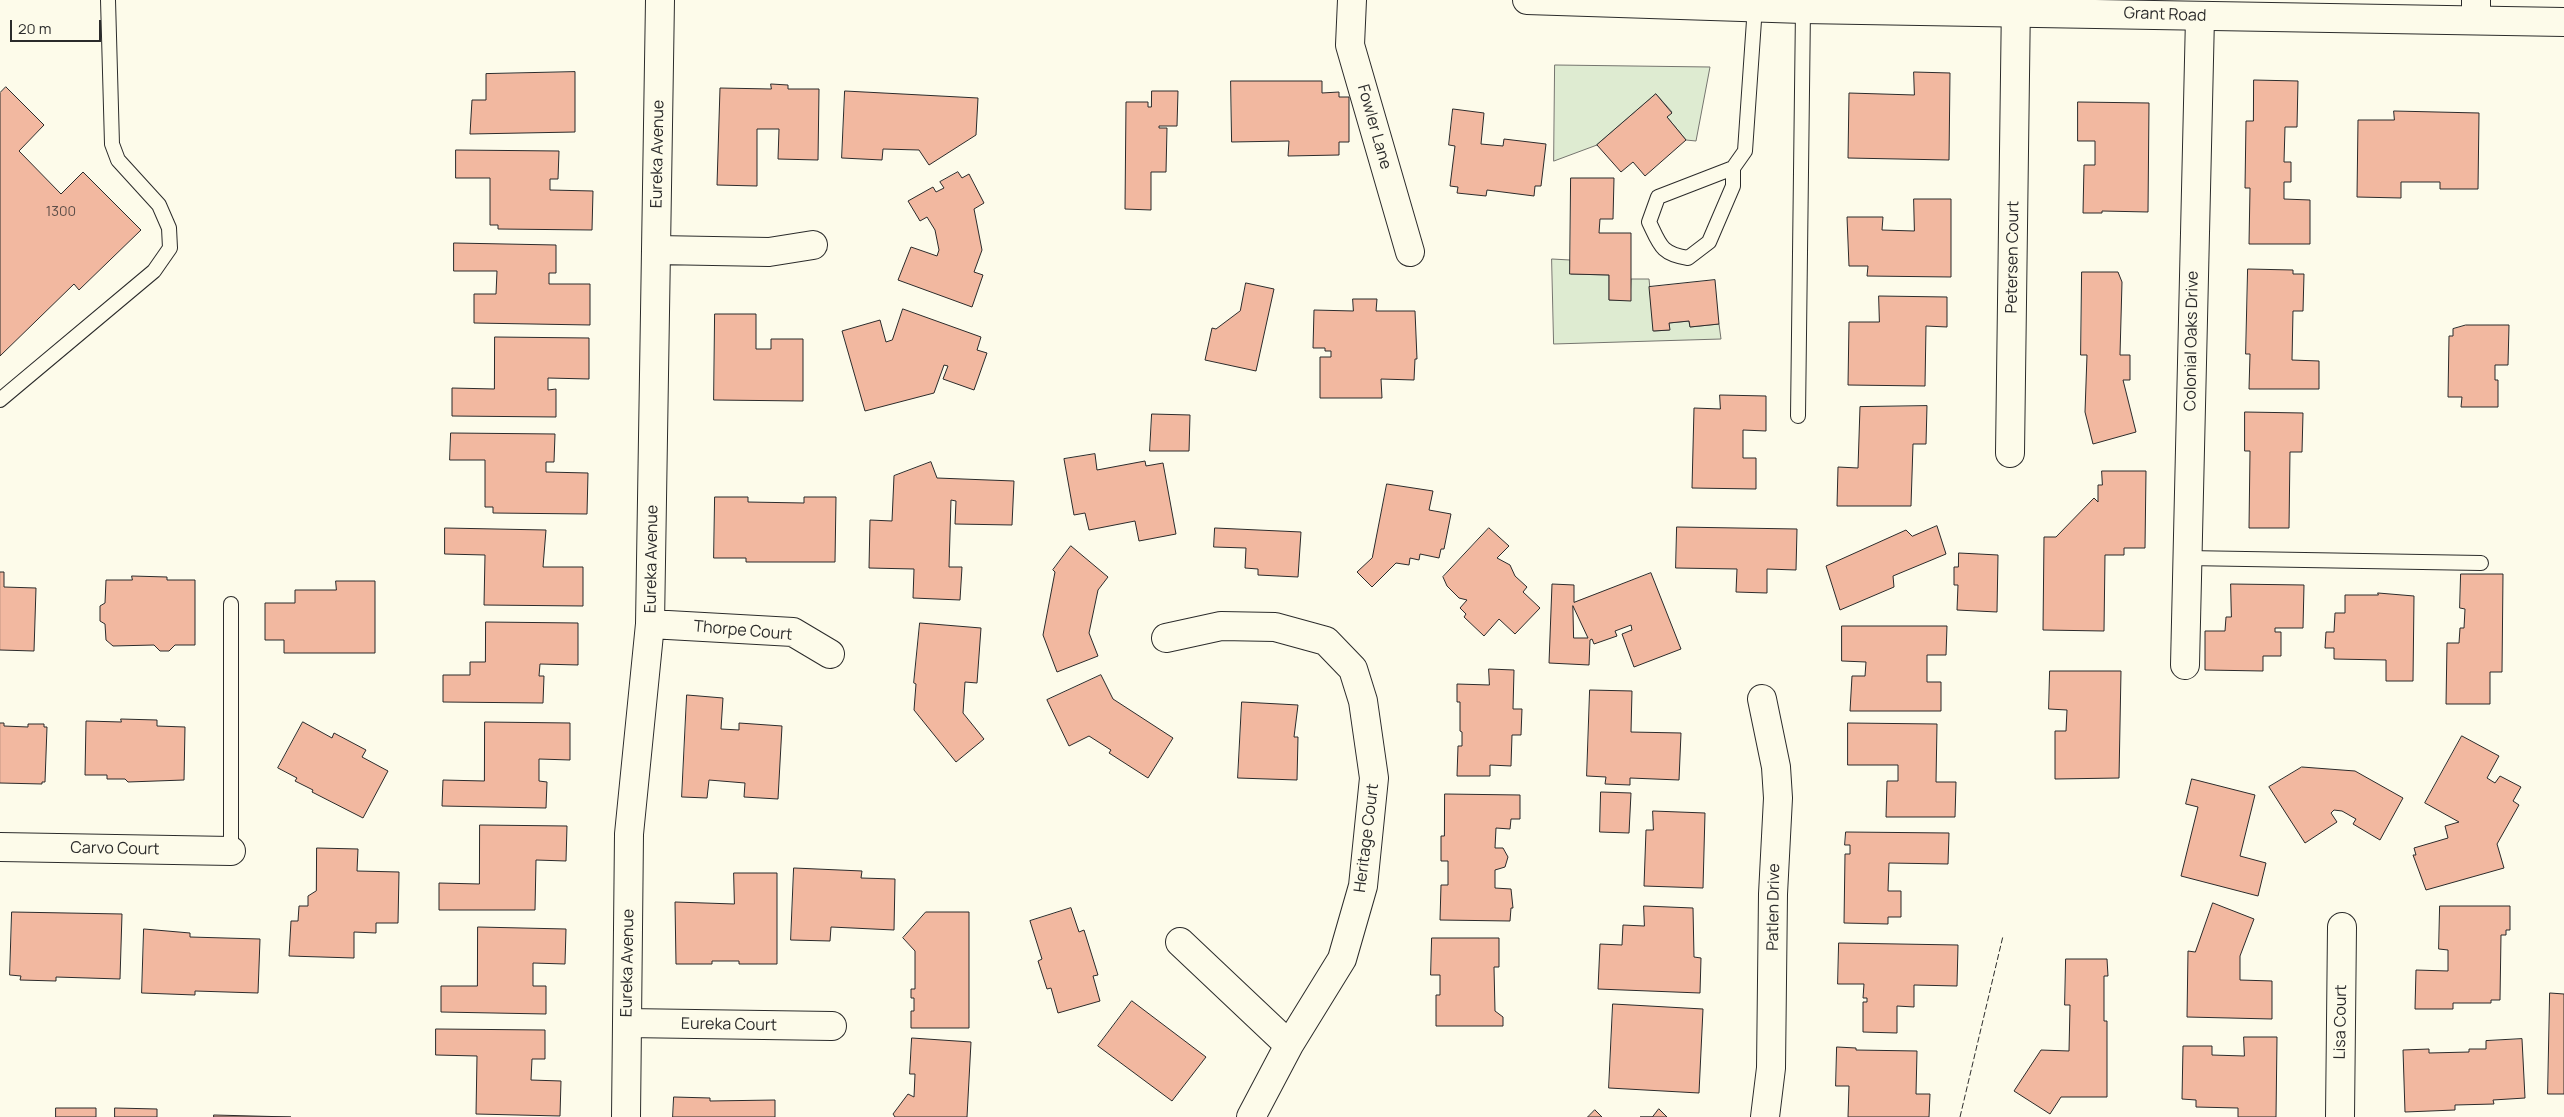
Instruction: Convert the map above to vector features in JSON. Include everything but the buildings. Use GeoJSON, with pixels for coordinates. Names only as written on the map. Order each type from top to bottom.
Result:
{"type":"FeatureCollection","features":[{"type":"Feature","properties":{"kind":"street","name":"Eureka Avenue"},"geometry":{"type":"LineString","coordinates":[[626,1117],[630,834],[650,624],[660,0]]}},
{"type":"Feature","properties":{"kind":"street","name":"Fowler Lane"},"geometry":{"type":"LineString","coordinates":[[1352,0],[1350,46],[1410,252]]}},
{"type":"Feature","properties":{"kind":"street","name":"Grant Road"},"geometry":{"type":"LineString","coordinates":[[1527,0],[1803,9],[2016,6],[2200,17],[2476,10],[2564,22]]}},
{"type":"Feature","properties":{"kind":"street","name":"Petersen Court"},"geometry":{"type":"LineString","coordinates":[[2010,453],[2017,61],[2016,6]]}},
{"type":"Feature","properties":{"kind":"street","name":"Colonial Oaks Drive"},"geometry":{"type":"LineString","coordinates":[[2185,665],[2200,17]]}},
{"type":"Feature","properties":{"kind":"street"},"geometry":{"type":"LineString","coordinates":[[657,250],[770,252],[813,245]]}},
{"type":"Feature","properties":{"kind":"street","name":"Thorpe Court"},"geometry":{"type":"LineString","coordinates":[[650,624],[793,632],[830,654]]}},
{"type":"Feature","properties":{"kind":"street","name":"Heritage Court"},"geometry":{"type":"LineString","coordinates":[[1166,638],[1221,626],[1275,627],[1326,640],[1354,668],[1363,701],[1374,778],[1363,886],[1342,959],[1289,1045],[1251,1117]]}},
{"type":"Feature","properties":{"kind":"street","name":"Patlen Drive"},"geometry":{"type":"LineString","coordinates":[[1762,699],[1776,766],[1778,798],[1774,894],[1771,1068],[1765,1117]]}},
{"type":"Feature","properties":{"kind":"street","name":"Carvo Court"},"geometry":{"type":"LineString","coordinates":[[0,847],[231,851]]}},
{"type":"Feature","properties":{"kind":"street","name":"Lisa Court"},"geometry":{"type":"LineString","coordinates":[[2340,1117],[2342,927]]}},
{"type":"Feature","properties":{"kind":"street"},"geometry":{"type":"LineString","coordinates":[[1180,942],[1289,1045]]}},
{"type":"Feature","properties":{"kind":"street","name":"Eureka Court"},"geometry":{"type":"LineString","coordinates":[[627,1023],[832,1026]]}},
{"type":"Feature","properties":{"kind":"lane"},"geometry":{"type":"LineString","coordinates":[[0,400],[154,271],[170,248],[170,228],[159,205],[118,160],[112,144],[108,0]]}},
{"type":"Feature","properties":{"kind":"lane"},"geometry":{"type":"LineString","coordinates":[[1733,168],[1733,186],[1709,242],[1688,258],[1676,256],[1662,250],[1649,222],[1658,197],[1733,168],[1745,151],[1756,6]]}},
{"type":"Feature","properties":{"kind":"lane"},"geometry":{"type":"LineString","coordinates":[[1798,416],[1803,9]]}},
{"type":"Feature","properties":{"kind":"lane"},"geometry":{"type":"LineString","coordinates":[[2187,558],[2481,563]]}},
{"type":"Feature","properties":{"kind":"lane"},"geometry":{"type":"LineString","coordinates":[[231,604],[231,851]]}},
{"type":"Feature","properties":{"kind":"green space"},"geometry":{"type":"Polygon","coordinates":[[[1555,65],[1710,67],[1696,141],[1686,140],[1667,117],[1672,112],[1656,94],[1597,145],[1554,161],[1555,65]]]}},
{"type":"Feature","properties":{"kind":"green space"},"geometry":{"type":"Polygon","coordinates":[[[1552,259],[1570,260],[1571,274],[1609,275],[1609,300],[1630,300],[1631,279],[1649,279],[1654,331],[1669,330],[1669,323],[1689,321],[1690,327],[1719,324],[1721,339],[1554,344],[1552,259]]]}},
{"type":"Feature","properties":{"kind":"fence"},"geometry":{"type":"LineString","coordinates":[[1960,1117],[2003,936]]}}]}
